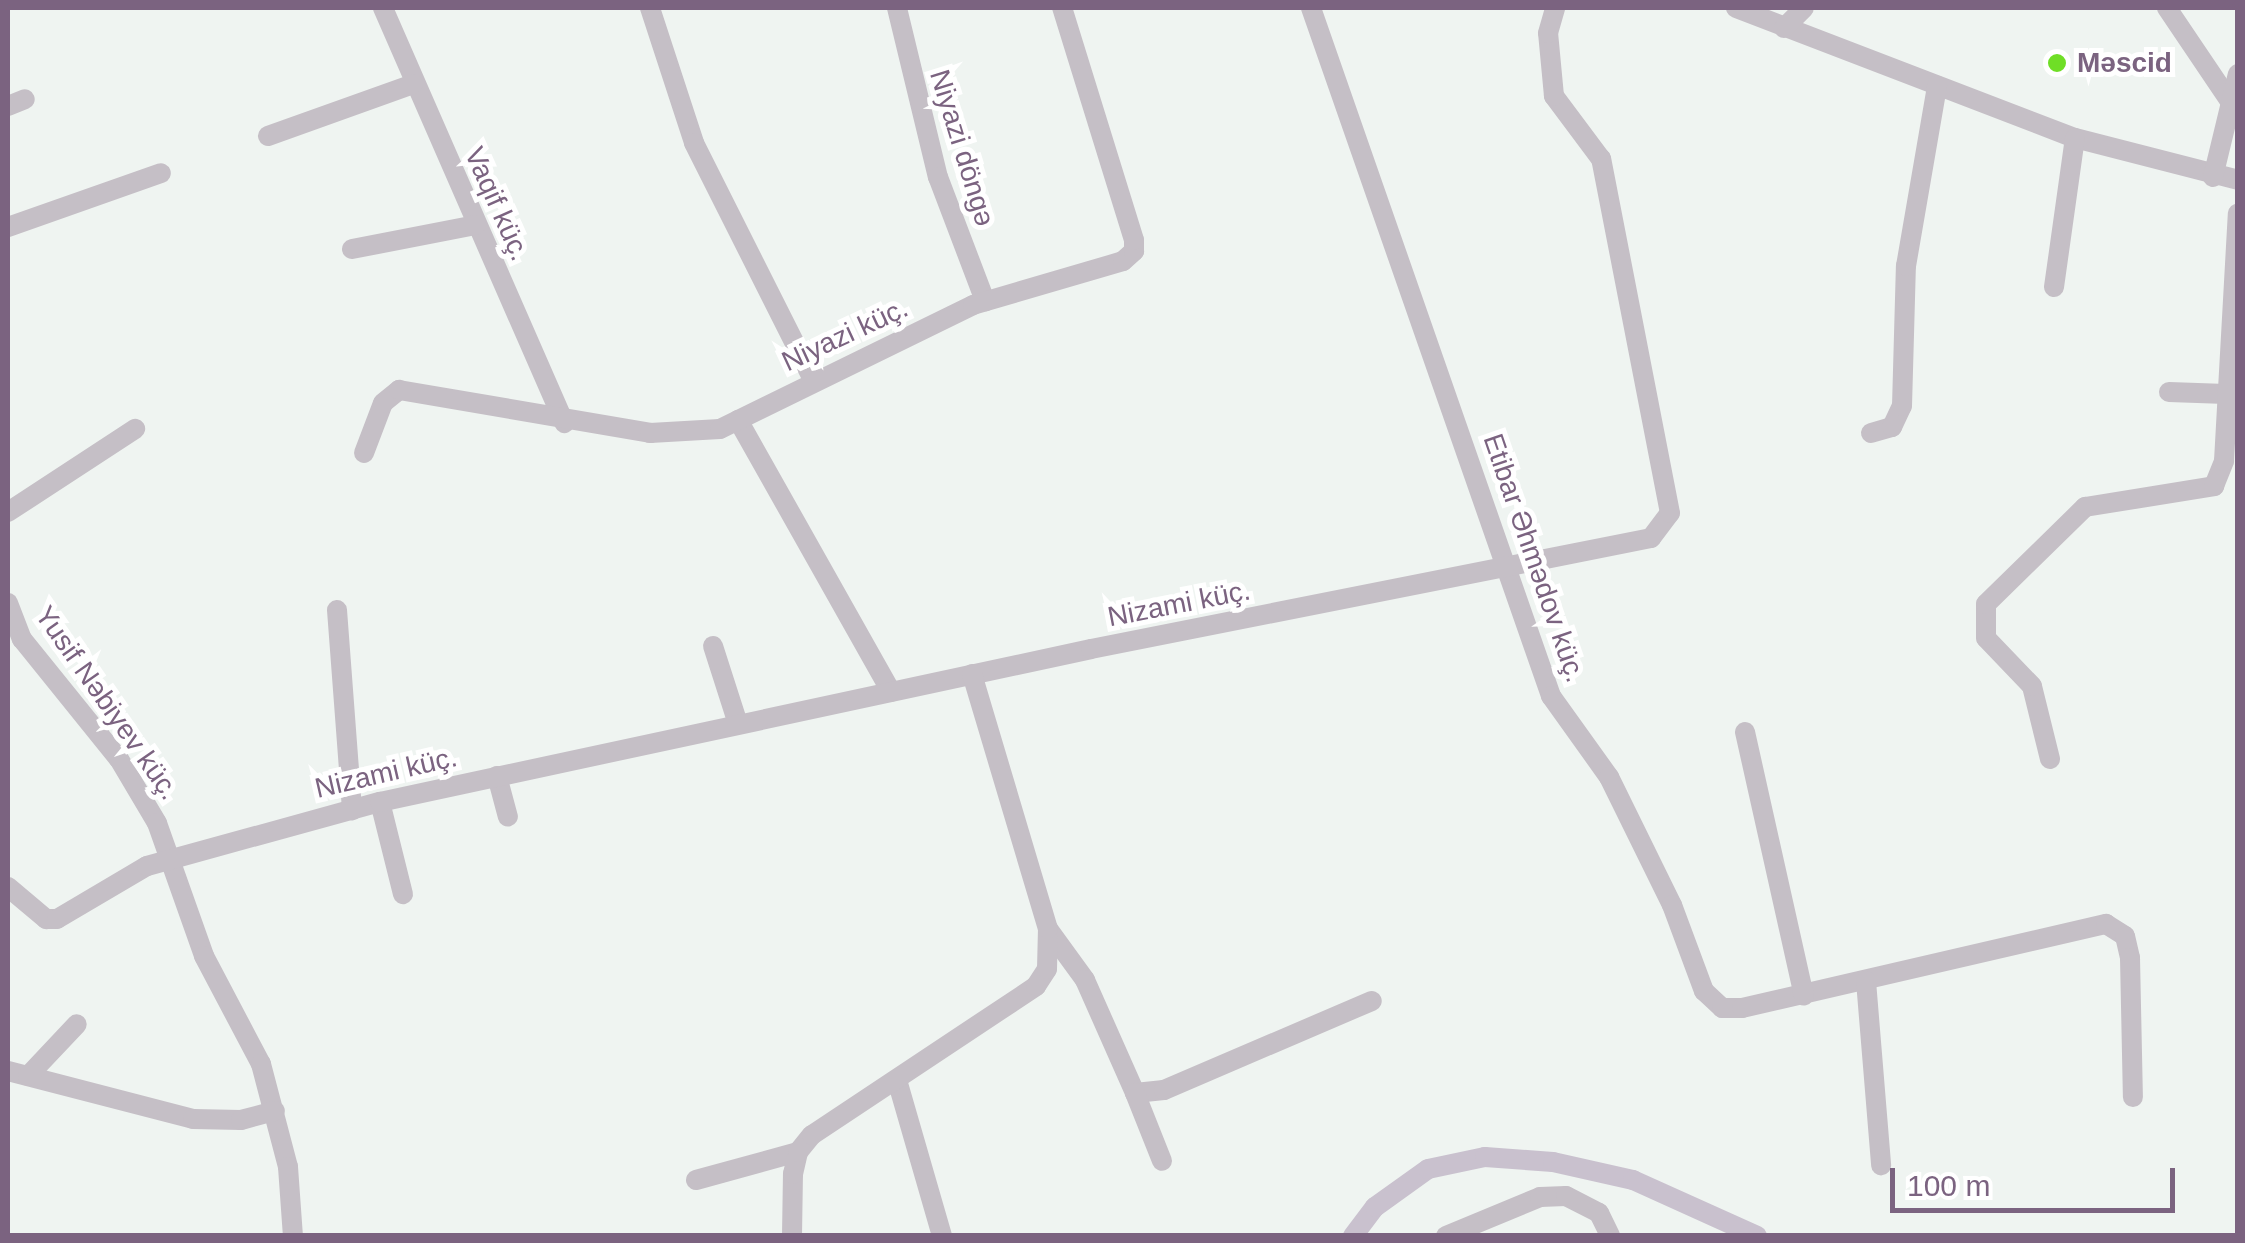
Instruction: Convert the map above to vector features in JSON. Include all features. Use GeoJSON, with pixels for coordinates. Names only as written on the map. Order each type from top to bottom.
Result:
{"type":"FeatureCollection","features":[{"type":"Feature","properties":{"kind":"street","name":"Vaqif küç."},"geometry":{"type":"LineString","coordinates":[[382,8],[564,423]]}},
{"type":"Feature","properties":{"kind":"street"},"geometry":{"type":"LineString","coordinates":[[650,8],[694,143],[813,380]]}},
{"type":"Feature","properties":{"kind":"street","name":"Niyazi döngə"},"geometry":{"type":"LineString","coordinates":[[896,8],[938,177],[986,301]]}},
{"type":"Feature","properties":{"kind":"street","name":"Niyazi küç."},"geometry":{"type":"LineString","coordinates":[[364,453],[383,403],[398,390],[564,423],[696,434],[738,420],[813,380],[986,301],[1123,261],[1134,251],[1062,8]]}},
{"type":"Feature","properties":{"kind":"street","name":"Etibar Əhmədov küç."},"geometry":{"type":"LineString","coordinates":[[1311,8],[1551,696],[1609,777],[1672,906],[1704,991],[1722,1008],[1866,981],[2085,926],[2116,928],[2130,958],[2133,1097]]}},
{"type":"Feature","properties":{"kind":"street","name":"Nizami küç."},"geometry":{"type":"LineString","coordinates":[[8,886],[46,919],[56,919],[100,889],[171,858],[380,802],[972,674],[1651,538],[1670,513],[1601,159],[1554,96],[1548,34],[1555,8]]}},
{"type":"Feature","properties":{"kind":"street"},"geometry":{"type":"LineString","coordinates":[[1736,8],[2076,138],[2213,177],[2238,180]]}},
{"type":"Feature","properties":{"kind":"street"},"geometry":{"type":"LineString","coordinates":[[1784,28],[1804,8]]}},
{"type":"Feature","properties":{"kind":"street"},"geometry":{"type":"LineString","coordinates":[[2167,8],[2229,100]]}},
{"type":"Feature","properties":{"kind":"street"},"geometry":{"type":"LineString","coordinates":[[2213,177],[2238,74]]}},
{"type":"Feature","properties":{"kind":"street"},"geometry":{"type":"LineString","coordinates":[[268,136],[414,84]]}},
{"type":"Feature","properties":{"kind":"street"},"geometry":{"type":"LineString","coordinates":[[1871,433],[1892,426],[1902,406],[1906,266],[1937,86]]}},
{"type":"Feature","properties":{"kind":"street"},"geometry":{"type":"LineString","coordinates":[[2054,286],[2076,138]]}},
{"type":"Feature","properties":{"kind":"street"},"geometry":{"type":"LineString","coordinates":[[8,227],[161,174]]}},
{"type":"Feature","properties":{"kind":"street"},"geometry":{"type":"LineString","coordinates":[[2050,759],[2032,686],[1986,638],[1986,604],[2085,507],[2214,486],[2224,460],[2238,213]]}},
{"type":"Feature","properties":{"kind":"street"},"geometry":{"type":"LineString","coordinates":[[352,249],[476,225]]}},
{"type":"Feature","properties":{"kind":"street"},"geometry":{"type":"LineString","coordinates":[[2169,392],[2226,394]]}},
{"type":"Feature","properties":{"kind":"street"},"geometry":{"type":"LineString","coordinates":[[738,420],[891,692]]}},
{"type":"Feature","properties":{"kind":"street"},"geometry":{"type":"LineString","coordinates":[[8,512],[135,429]]}},
{"type":"Feature","properties":{"kind":"street","name":"Yusif Nəbiyev küç."},"geometry":{"type":"LineString","coordinates":[[8,602],[38,661],[120,759],[171,858],[204,956],[254,1048],[275,1111],[293,1236]]}},
{"type":"Feature","properties":{"kind":"street"},"geometry":{"type":"LineString","coordinates":[[336,610],[352,810]]}},
{"type":"Feature","properties":{"kind":"street"},"geometry":{"type":"LineString","coordinates":[[713,646],[738,724]]}},
{"type":"Feature","properties":{"kind":"street"},"geometry":{"type":"LineString","coordinates":[[696,1180],[798,1152],[812,1135],[1036,986],[1047,969],[1048,929],[972,674]]}},
{"type":"Feature","properties":{"kind":"street"},"geometry":{"type":"LineString","coordinates":[[1745,732],[1804,995]]}},
{"type":"Feature","properties":{"kind":"street"},"geometry":{"type":"LineString","coordinates":[[497,776],[508,816]]}},
{"type":"Feature","properties":{"kind":"street"},"geometry":{"type":"LineString","coordinates":[[380,802],[404,894]]}},
{"type":"Feature","properties":{"kind":"street"},"geometry":{"type":"LineString","coordinates":[[1048,929],[1086,980],[1162,1161]]}},
{"type":"Feature","properties":{"kind":"street"},"geometry":{"type":"LineString","coordinates":[[1866,981],[1881,1165]]}},
{"type":"Feature","properties":{"kind":"street"},"geometry":{"type":"LineString","coordinates":[[1134,1094],[1164,1090],[1372,1001]]}},
{"type":"Feature","properties":{"kind":"street"},"geometry":{"type":"LineString","coordinates":[[18,1074],[77,1024]]}},
{"type":"Feature","properties":{"kind":"street"},"geometry":{"type":"LineString","coordinates":[[18,1074],[193,1119],[241,1120],[275,1111]]}},
{"type":"Feature","properties":{"kind":"street"},"geometry":{"type":"LineString","coordinates":[[897,1080],[942,1236]]}},
{"type":"Feature","properties":{"kind":"street"},"geometry":{"type":"LineString","coordinates":[[792,1236],[798,1152]]}},
{"type":"Feature","properties":{"kind":"street"},"geometry":{"type":"LineString","coordinates":[[1446,1236],[1540,1197],[1566,1196],[1599,1213],[1610,1236]]}},
{"type":"Feature","properties":{"kind":"waterway"},"geometry":{"type":"LineString","coordinates":[[1353,1236],[1375,1207],[1428,1169],[1485,1157],[1553,1162],[1633,1180],[1757,1236]]}},
{"type":"Feature","properties":{"kind":"place","name":"Məscid"},"geometry":{"type":"Point","coordinates":[2057,63]}}]}
